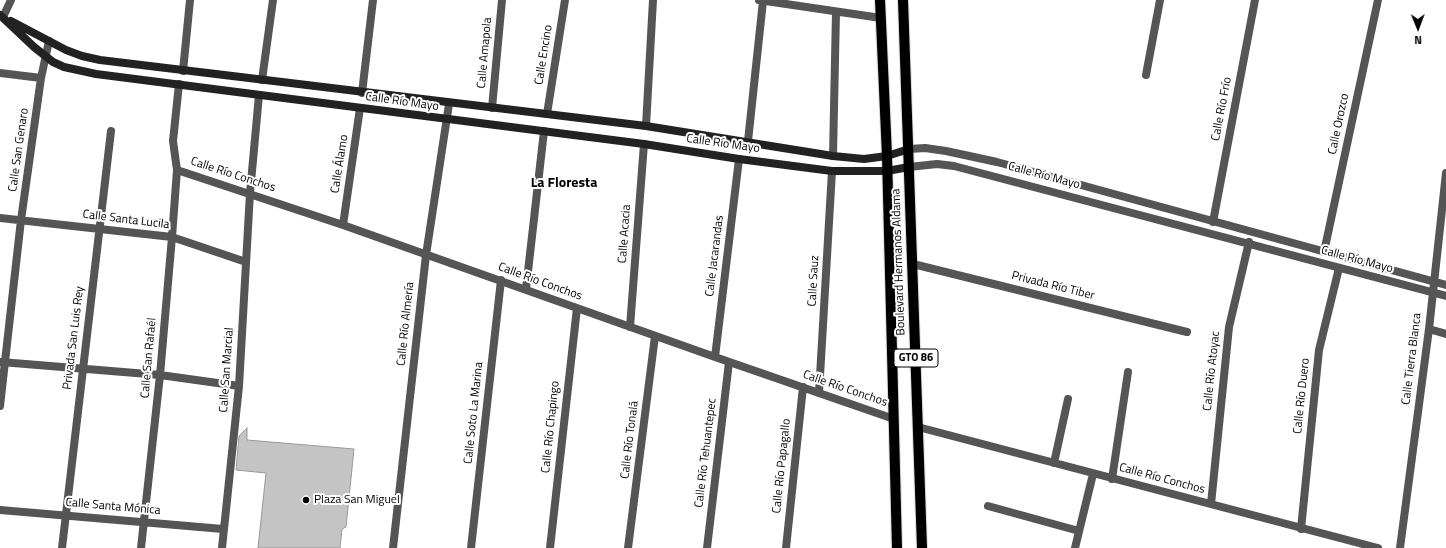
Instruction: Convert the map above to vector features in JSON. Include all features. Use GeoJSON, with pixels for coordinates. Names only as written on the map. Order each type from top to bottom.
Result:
{"type":"FeatureCollection","features":[{"type":"Feature","properties":{"kind":"main road","name":"Boulevard Hermanos Aldama"},"geometry":{"type":"LineString","coordinates":[[880,0],[887,156],[897,548]]}},
{"type":"Feature","properties":{"kind":"main road","name":"Boulevard Hermanos Aldama"},"geometry":{"type":"LineString","coordinates":[[903,0],[922,548]]}},
{"type":"Feature","properties":{"kind":"street"},"geometry":{"type":"LineString","coordinates":[[2,16],[11,0]]}},
{"type":"Feature","properties":{"kind":"street"},"geometry":{"type":"LineString","coordinates":[[183,71],[190,0]]}},
{"type":"Feature","properties":{"kind":"street"},"geometry":{"type":"LineString","coordinates":[[262,80],[273,0]]}},
{"type":"Feature","properties":{"kind":"street"},"geometry":{"type":"LineString","coordinates":[[362,93],[373,0]]}},
{"type":"Feature","properties":{"kind":"street","name":"Calle Amapola"},"geometry":{"type":"LineString","coordinates":[[492,108],[502,0]]}},
{"type":"Feature","properties":{"kind":"street","name":"Calle Encino"},"geometry":{"type":"LineString","coordinates":[[547,114],[565,0]]}},
{"type":"Feature","properties":{"kind":"street"},"geometry":{"type":"LineString","coordinates":[[646,126],[653,0]]}},
{"type":"Feature","properties":{"kind":"street"},"geometry":{"type":"LineString","coordinates":[[748,141],[761,0],[881,18]]}},
{"type":"Feature","properties":{"kind":"street"},"geometry":{"type":"LineString","coordinates":[[1146,74],[1160,0]]}},
{"type":"Feature","properties":{"kind":"street","name":"Calle Río Frío"},"geometry":{"type":"LineString","coordinates":[[1213,222],[1255,0]]}},
{"type":"Feature","properties":{"kind":"street","name":"Calle Orozco"},"geometry":{"type":"LineString","coordinates":[[1324,252],[1378,0]]}},
{"type":"Feature","properties":{"kind":"street"},"geometry":{"type":"LineString","coordinates":[[833,156],[836,12]]}},
{"type":"Feature","properties":{"kind":"street","name":"Calle Río Mayo"},"geometry":{"type":"LineString","coordinates":[[2,16],[49,41],[82,56],[183,71],[449,104],[646,126],[748,141],[833,156],[864,159],[887,156],[909,149],[925,148],[946,151],[997,162],[1446,285]]}},
{"type":"Feature","properties":{"kind":"street","name":"Calle Río Mayo"},"geometry":{"type":"LineString","coordinates":[[2,16],[45,56],[64,67],[78,71],[446,120],[644,144],[739,159],[832,171],[887,171],[937,164],[954,166],[1249,242],[1339,268],[1446,296]]}},
{"type":"Feature","properties":{"kind":"street","name":"Calle San Genaro"},"geometry":{"type":"LineString","coordinates":[[0,406],[2,362],[21,220],[41,78],[49,41]]}},
{"type":"Feature","properties":{"kind":"street"},"geometry":{"type":"LineString","coordinates":[[0,73],[41,78]]}},
{"type":"Feature","properties":{"kind":"street","name":"Calle San Rafaél"},"geometry":{"type":"LineString","coordinates":[[141,548],[160,375],[172,237],[177,170],[173,141],[179,84]]}},
{"type":"Feature","properties":{"kind":"street","name":"Calle San Marcial"},"geometry":{"type":"LineString","coordinates":[[222,548],[239,386],[250,193],[259,95]]}},
{"type":"Feature","properties":{"kind":"street","name":"Calle Río Almería"},"geometry":{"type":"LineString","coordinates":[[393,548],[426,255],[449,104]]}},
{"type":"Feature","properties":{"kind":"street","name":"Calle Álamo"},"geometry":{"type":"LineString","coordinates":[[343,224],[360,108]]}},
{"type":"Feature","properties":{"kind":"street","name":"Privada San Luis Rey"},"geometry":{"type":"LineString","coordinates":[[62,548],[111,130]]}},
{"type":"Feature","properties":{"kind":"street"},"geometry":{"type":"LineString","coordinates":[[526,289],[544,131]]}},
{"type":"Feature","properties":{"kind":"street","name":"Calle Acacia"},"geometry":{"type":"LineString","coordinates":[[630,327],[644,144]]}},
{"type":"Feature","properties":{"kind":"street","name":"Calle Jacarandas"},"geometry":{"type":"LineString","coordinates":[[715,357],[739,159]]}},
{"type":"Feature","properties":{"kind":"street"},"geometry":{"type":"LineString","coordinates":[[993,176],[997,162]]}},
{"type":"Feature","properties":{"kind":"street","name":"Calle Río Conchos"},"geometry":{"type":"LineString","coordinates":[[177,170],[343,224],[426,255],[501,280],[655,336],[894,419]]}},
{"type":"Feature","properties":{"kind":"street","name":"Calle Sauz"},"geometry":{"type":"LineString","coordinates":[[820,393],[832,171]]}},
{"type":"Feature","properties":{"kind":"street","name":"Calle Tierra Blanca"},"geometry":{"type":"LineString","coordinates":[[1400,548],[1433,292],[1446,173]]}},
{"type":"Feature","properties":{"kind":"street","name":"Calle Santa Lucila"},"geometry":{"type":"LineString","coordinates":[[0,218],[172,237],[246,262]]}},
{"type":"Feature","properties":{"kind":"street","name":"Calle Río Atoyac"},"geometry":{"type":"LineString","coordinates":[[1211,504],[1229,327],[1249,242]]}},
{"type":"Feature","properties":{"kind":"street","name":"Privada Río Tiber"},"geometry":{"type":"LineString","coordinates":[[913,264],[1186,332]]}},
{"type":"Feature","properties":{"kind":"street","name":"Calle Río Duero"},"geometry":{"type":"LineString","coordinates":[[1301,529],[1318,350],[1339,268]]}},
{"type":"Feature","properties":{"kind":"street","name":"Calle Soto La Marina"},"geometry":{"type":"LineString","coordinates":[[471,548],[501,280]]}},
{"type":"Feature","properties":{"kind":"street","name":"Calle Río Chapingo"},"geometry":{"type":"LineString","coordinates":[[550,548],[577,308]]}},
{"type":"Feature","properties":{"kind":"street"},"geometry":{"type":"LineString","coordinates":[[1428,329],[1446,334]]}},
{"type":"Feature","properties":{"kind":"street","name":"Calle Río Tonalá"},"geometry":{"type":"LineString","coordinates":[[628,548],[655,336]]}},
{"type":"Feature","properties":{"kind":"street"},"geometry":{"type":"LineString","coordinates":[[2,362],[160,375],[239,386]]}},
{"type":"Feature","properties":{"kind":"street","name":"Calle Río Tehuantepec"},"geometry":{"type":"LineString","coordinates":[[707,548],[729,362]]}},
{"type":"Feature","properties":{"kind":"street"},"geometry":{"type":"LineString","coordinates":[[1112,479],[1128,372]]}},
{"type":"Feature","properties":{"kind":"street","name":"Calle Río Papagallo"},"geometry":{"type":"LineString","coordinates":[[786,548],[803,387]]}},
{"type":"Feature","properties":{"kind":"street"},"geometry":{"type":"LineString","coordinates":[[1054,463],[1068,399]]}},
{"type":"Feature","properties":{"kind":"street","name":"Calle Río Conchos"},"geometry":{"type":"LineString","coordinates":[[918,427],[1301,529],[1378,548]]}},
{"type":"Feature","properties":{"kind":"street"},"geometry":{"type":"LineString","coordinates":[[1075,548],[1093,474]]}},
{"type":"Feature","properties":{"kind":"street"},"geometry":{"type":"LineString","coordinates":[[988,506],[1079,531]]}},
{"type":"Feature","properties":{"kind":"street","name":"Calle Santa Mónica"},"geometry":{"type":"LineString","coordinates":[[0,510],[223,529]]}},
{"type":"Feature","properties":{"kind":"building","name":"Plaza San Miguel"},"geometry":{"type":"Polygon","coordinates":[[[247,428],[247,440],[354,449],[346,527],[342,529],[340,548],[258,548],[266,473],[236,470],[239,436],[247,428]]]}},
{"type":"Feature","properties":{"kind":"place","name":"Plaza San Miguel"},"geometry":{"type":"Point","coordinates":[306,500]}},
{"type":"Feature","properties":{"kind":"district","name":"La Floresta"},"geometry":{"type":"Point","coordinates":[564,184]}}]}
